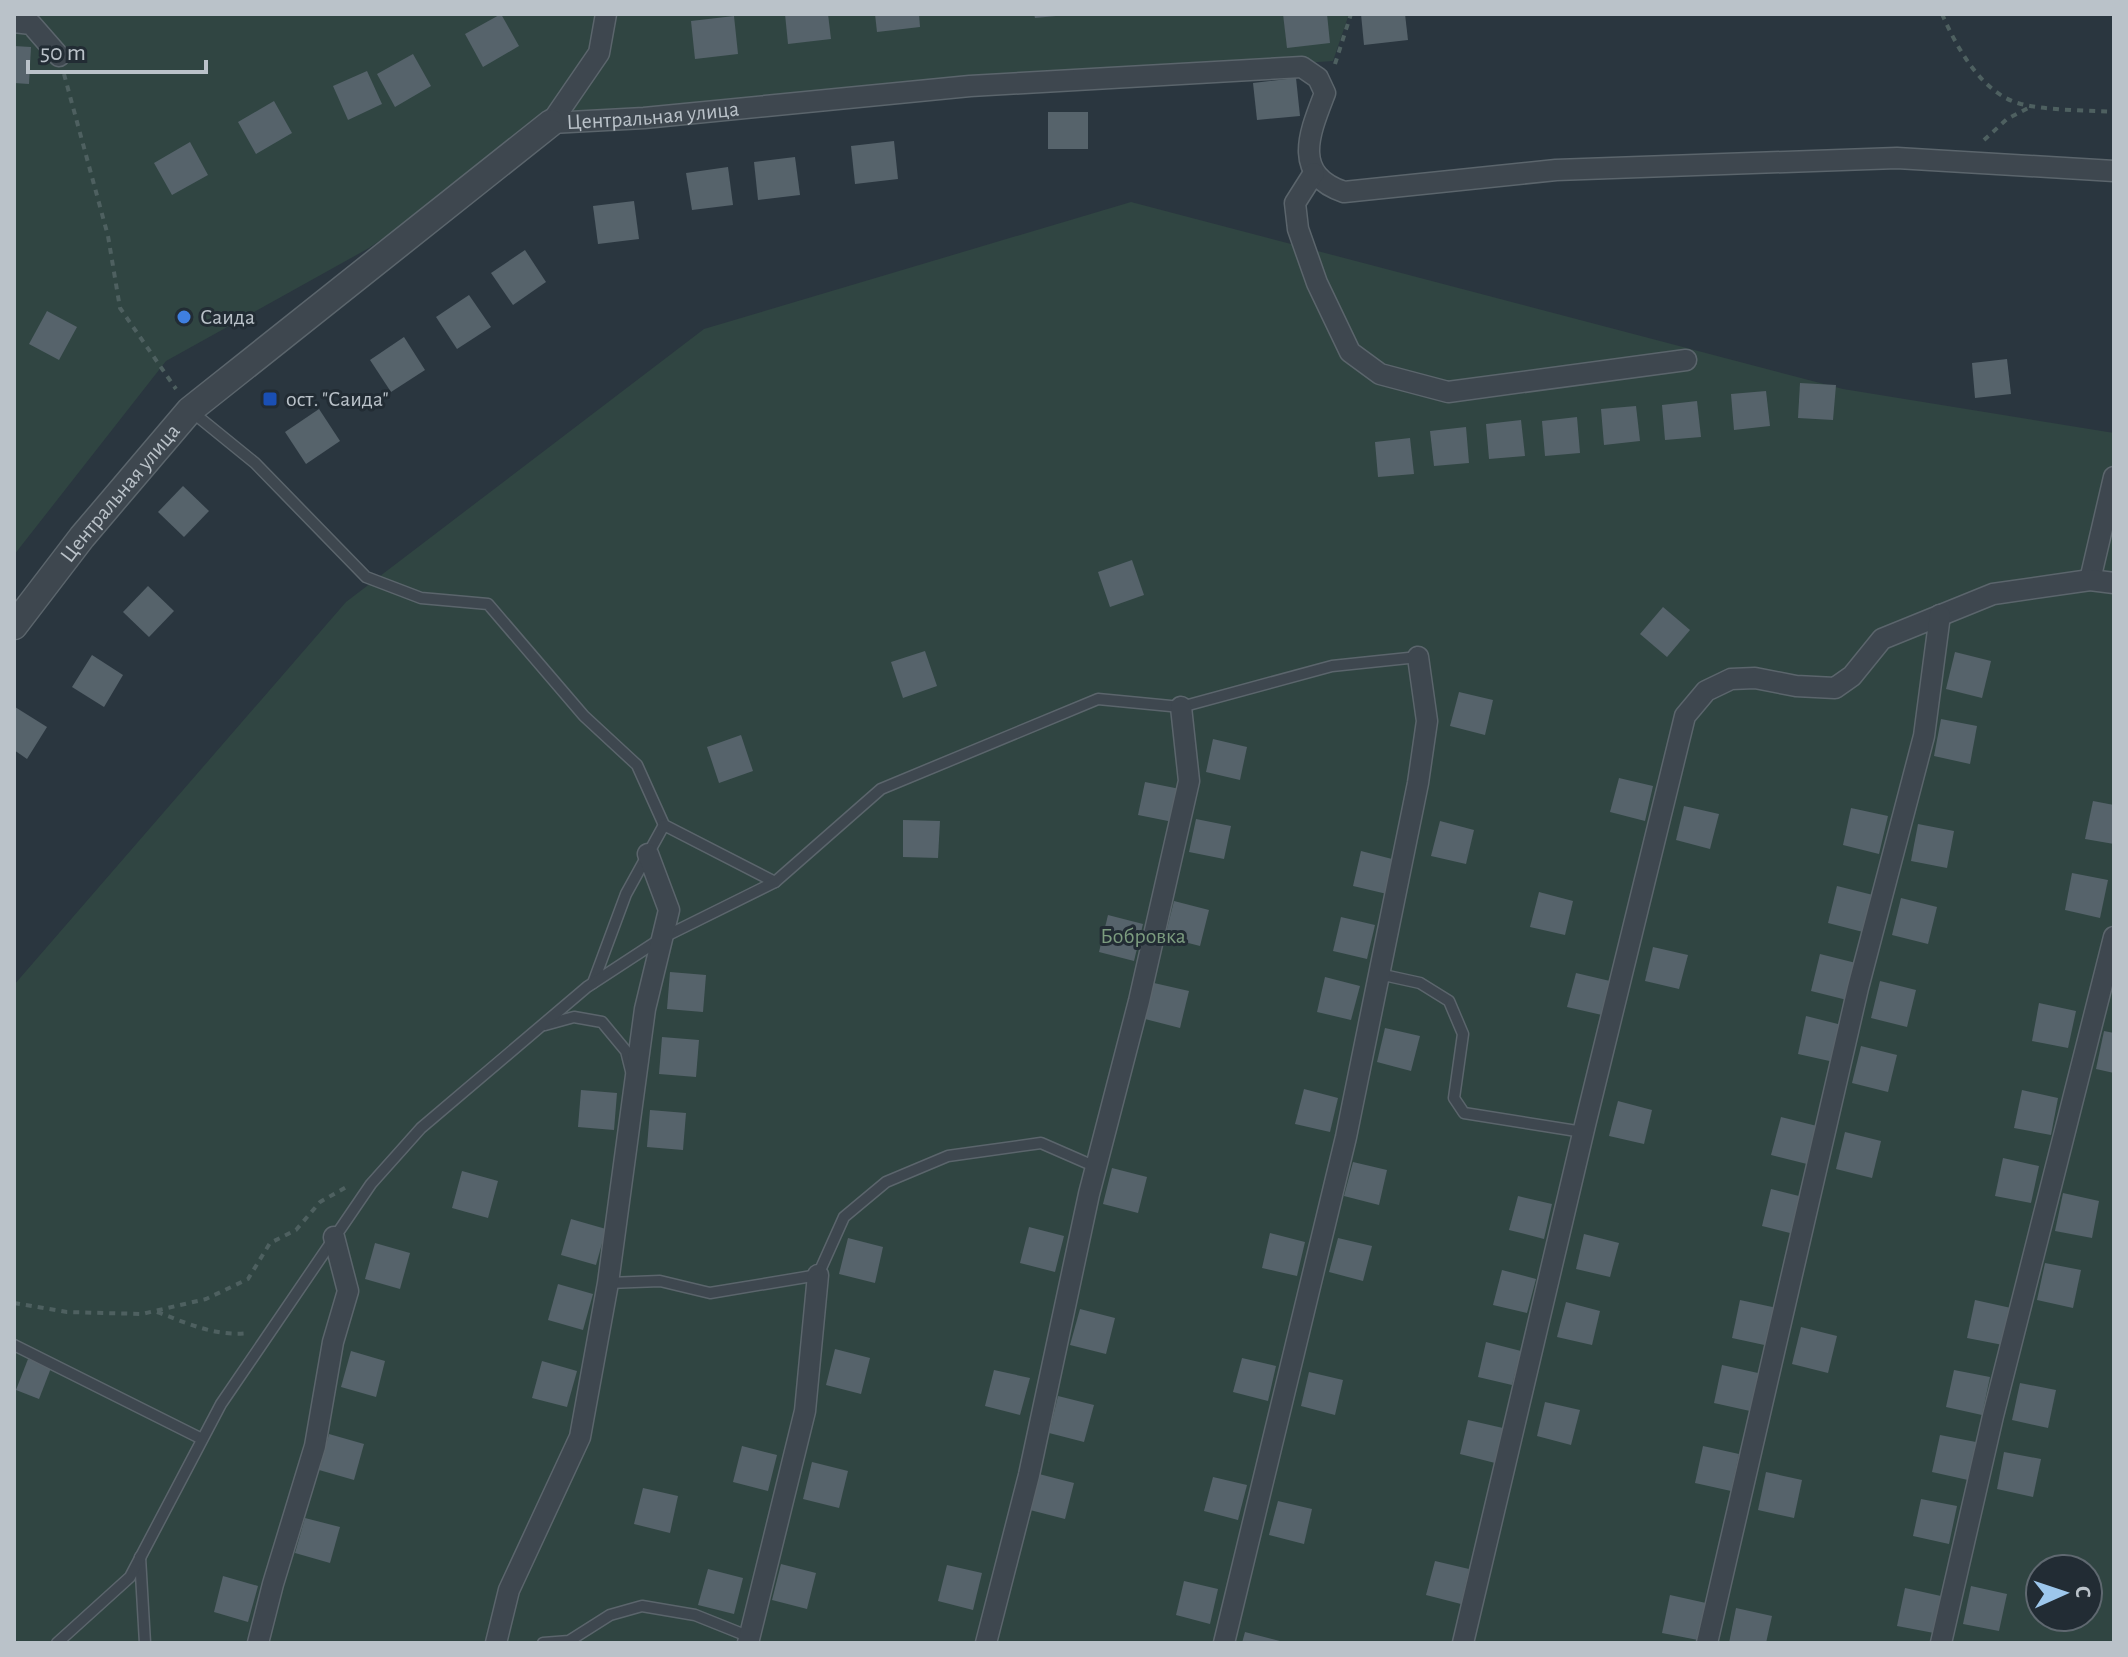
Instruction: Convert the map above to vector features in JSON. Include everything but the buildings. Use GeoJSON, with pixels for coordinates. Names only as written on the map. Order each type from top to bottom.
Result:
{"type":"FeatureCollection","features":[{"type":"Feature","properties":{"kind":"street"},"geometry":{"type":"LineString","coordinates":[[551,123],[599,53],[606,14]]}},
{"type":"Feature","properties":{"kind":"street"},"geometry":{"type":"LineString","coordinates":[[14,22],[31,24],[59,56]]}},
{"type":"Feature","properties":{"kind":"street","name":"Центральная улица"},"geometry":{"type":"LineString","coordinates":[[14,626],[82,537],[190,410],[551,123],[644,118],[970,86],[1302,67],[1318,78],[1325,93]]}},
{"type":"Feature","properties":{"kind":"street"},"geometry":{"type":"LineString","coordinates":[[1325,93],[1311,130],[1308,157],[1314,173],[1330,187],[1344,192],[1556,170],[1897,158],[2114,171]]}},
{"type":"Feature","properties":{"kind":"street"},"geometry":{"type":"LineString","coordinates":[[1314,173],[1295,203],[1298,229],[1317,283],[1350,352],[1380,374],[1448,392],[1686,360]]}},
{"type":"Feature","properties":{"kind":"street"},"geometry":{"type":"LineString","coordinates":[[2090,580],[2114,477]]}},
{"type":"Feature","properties":{"kind":"street"},"geometry":{"type":"LineString","coordinates":[[1463,1643],[1685,716],[1706,691],[1731,679],[1755,678],[1796,686],[1835,688],[1852,676],[1882,639],[1993,594],[2090,580],[2114,583]]}},
{"type":"Feature","properties":{"kind":"street"},"geometry":{"type":"LineString","coordinates":[[1707,1643],[1858,988],[1924,736],[1940,615]]}},
{"type":"Feature","properties":{"kind":"street"},"geometry":{"type":"LineString","coordinates":[[1224,1643],[1346,1137],[1418,783],[1427,721],[1418,657]]}},
{"type":"Feature","properties":{"kind":"street"},"geometry":{"type":"LineString","coordinates":[[986,1643],[1029,1475],[1096,1167],[1139,1001],[1189,781],[1181,707]]}},
{"type":"Feature","properties":{"kind":"street"},"geometry":{"type":"LineString","coordinates":[[496,1643],[509,1590],[580,1437],[608,1283],[645,1009],[669,910],[648,854]]}},
{"type":"Feature","properties":{"kind":"street"},"geometry":{"type":"LineString","coordinates":[[1941,1643],[1993,1416],[2114,937]]}},
{"type":"Feature","properties":{"kind":"street"},"geometry":{"type":"LineString","coordinates":[[258,1643],[315,1446],[333,1342],[348,1291],[334,1237]]}},
{"type":"Feature","properties":{"kind":"street"},"geometry":{"type":"LineString","coordinates":[[749,1640],[805,1411],[818,1275]]}},
{"type":"Feature","properties":{"kind":"lane"},"geometry":{"type":"LineString","coordinates":[[190,410],[255,463],[366,577],[421,598],[488,604],[584,716],[637,765],[664,825],[775,882]]}},
{"type":"Feature","properties":{"kind":"lane"},"geometry":{"type":"LineString","coordinates":[[57,1643],[130,1577],[221,1404],[371,1184],[421,1128],[593,983],[662,938],[775,882],[881,789],[1098,699],[1181,707],[1332,666],[1418,657]]}},
{"type":"Feature","properties":{"kind":"lane"},"geometry":{"type":"LineString","coordinates":[[593,983],[626,894],[664,825]]}},
{"type":"Feature","properties":{"kind":"lane"},"geometry":{"type":"LineString","coordinates":[[1379,974],[1420,983],[1449,1001],[1463,1034],[1454,1098],[1464,1113],[1583,1132]]}},
{"type":"Feature","properties":{"kind":"lane"},"geometry":{"type":"LineString","coordinates":[[541,1026],[574,1017],[602,1022],[626,1051],[635,1088]]}},
{"type":"Feature","properties":{"kind":"lane"},"geometry":{"type":"LineString","coordinates":[[608,1283],[660,1281],[710,1293],[818,1275],[844,1217],[886,1182],[948,1156],[1041,1143],[1096,1167]]}},
{"type":"Feature","properties":{"kind":"lane"},"geometry":{"type":"LineString","coordinates":[[14,1345],[202,1439]]}},
{"type":"Feature","properties":{"kind":"lane"},"geometry":{"type":"LineString","coordinates":[[140,1557],[145,1643]]}},
{"type":"Feature","properties":{"kind":"lane"},"geometry":{"type":"LineString","coordinates":[[543,1643],[569,1641],[610,1615],[642,1606],[695,1615],[749,1640]]}},
{"type":"Feature","properties":{"kind":"path"},"geometry":{"type":"LineString","coordinates":[[1325,93],[1351,14]]}},
{"type":"Feature","properties":{"kind":"path"},"geometry":{"type":"LineString","coordinates":[[1942,14],[1955,44],[1984,83],[2019,104],[2114,112]]}},
{"type":"Feature","properties":{"kind":"path"},"geometry":{"type":"LineString","coordinates":[[59,56],[108,236],[120,308],[190,410]]}},
{"type":"Feature","properties":{"kind":"path"},"geometry":{"type":"LineString","coordinates":[[1963,160],[2007,119],[2034,105]]}},
{"type":"Feature","properties":{"kind":"path"},"geometry":{"type":"LineString","coordinates":[[14,1303],[67,1312],[142,1314],[206,1299],[248,1279],[270,1243],[296,1230],[320,1202],[387,1165]]}},
{"type":"Feature","properties":{"kind":"path"},"geometry":{"type":"LineString","coordinates":[[154,1311],[206,1330],[233,1335],[271,1331]]}},
{"type":"Feature","properties":{"kind":"green space"},"geometry":{"type":"Polygon","coordinates":[[[14,14],[1349,14],[1333,61],[970,86],[551,123],[369,248],[166,361],[14,555],[14,14]]]}},
{"type":"Feature","properties":{"kind":"green space","name":"Бобровка"},"geometry":{"type":"Polygon","coordinates":[[[1131,202],[1843,389],[2114,433],[2114,1643],[14,1643],[14,985],[346,602],[704,329],[1131,202]]]}},
{"type":"Feature","properties":{"kind":"place","name":"Саида"},"geometry":{"type":"Point","coordinates":[184,317]}},
{"type":"Feature","properties":{"kind":"place","name":"ост. \"Саида\""},"geometry":{"type":"Point","coordinates":[270,399]}}]}
